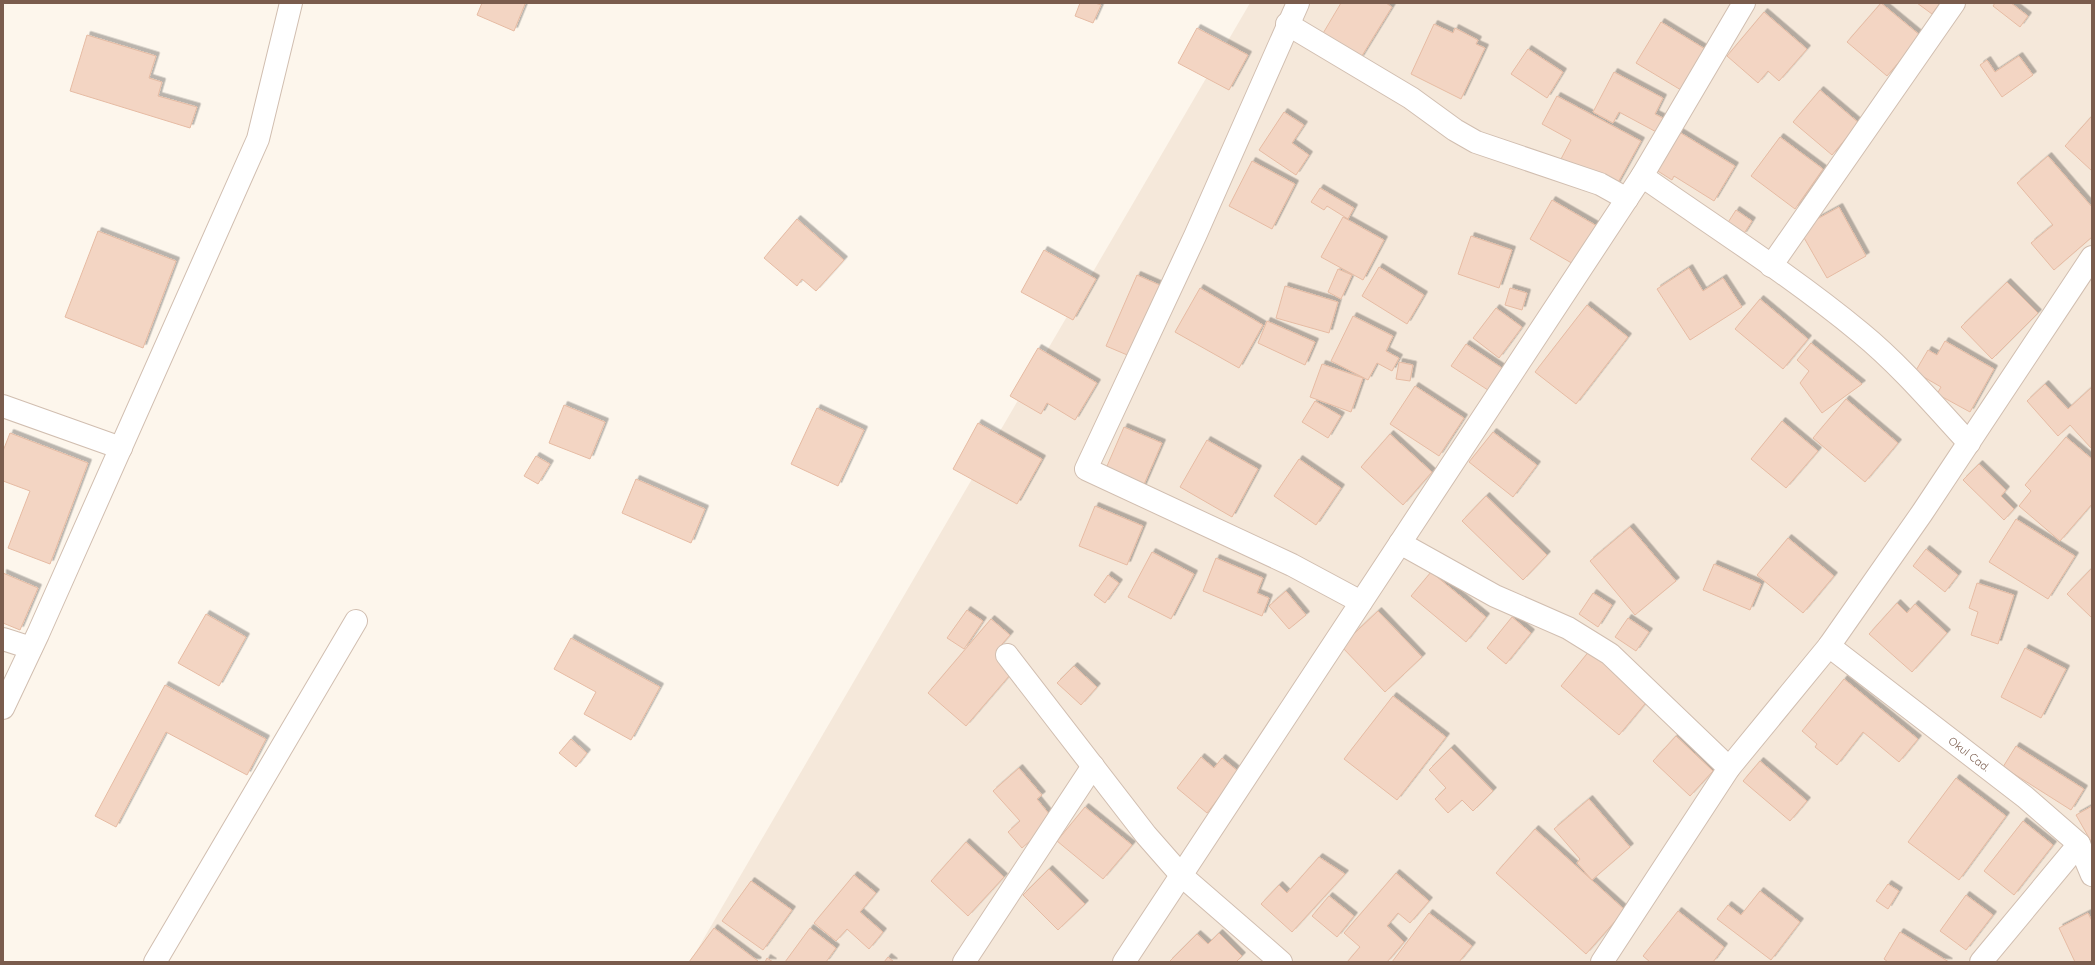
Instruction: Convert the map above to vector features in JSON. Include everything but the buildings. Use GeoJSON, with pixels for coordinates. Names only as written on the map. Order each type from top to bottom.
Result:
{"type":"FeatureCollection","features":[{"type":"Feature","properties":{"kind":"street"},"geometry":{"type":"LineString","coordinates":[[3,708],[121,448],[258,139],[291,3]]}},
{"type":"Feature","properties":{"kind":"street"},"geometry":{"type":"LineString","coordinates":[[1298,3],[1287,24],[1195,236],[1086,469],[1292,565],[1361,602]]}},
{"type":"Feature","properties":{"kind":"street"},"geometry":{"type":"LineString","coordinates":[[1124,962],[1642,176],[1744,3]]}},
{"type":"Feature","properties":{"kind":"street"},"geometry":{"type":"LineString","coordinates":[[1771,266],[1954,3]]}},
{"type":"Feature","properties":{"kind":"street"},"geometry":{"type":"LineString","coordinates":[[1287,24],[1411,98],[1455,130],[1476,142],[1600,184],[1627,199]]}},
{"type":"Feature","properties":{"kind":"street"},"geometry":{"type":"LineString","coordinates":[[1642,176],[1771,266],[1867,338],[1888,357],[1968,443]]}},
{"type":"Feature","properties":{"kind":"street"},"geometry":{"type":"LineString","coordinates":[[1602,962],[1729,768],[1829,646],[1968,443],[2092,257]]}},
{"type":"Feature","properties":{"kind":"street"},"geometry":{"type":"LineString","coordinates":[[3,406],[121,448]]}},
{"type":"Feature","properties":{"kind":"street"},"geometry":{"type":"LineString","coordinates":[[1400,543],[1495,596],[1568,628],[1610,654],[1729,768]]}},
{"type":"Feature","properties":{"kind":"street"},"geometry":{"type":"LineString","coordinates":[[155,962],[356,621]]}},
{"type":"Feature","properties":{"kind":"street"},"geometry":{"type":"LineString","coordinates":[[3,639],[31,648]]}},
{"type":"Feature","properties":{"kind":"street","name":"Okul Cad."},"geometry":{"type":"LineString","coordinates":[[1829,646],[2025,798],[2079,844],[2092,875]]}},
{"type":"Feature","properties":{"kind":"street"},"geometry":{"type":"LineString","coordinates":[[1007,655],[1146,835],[1182,876],[1281,962]]}},
{"type":"Feature","properties":{"kind":"street"},"geometry":{"type":"LineString","coordinates":[[964,962],[1093,766]]}},
{"type":"Feature","properties":{"kind":"street"},"geometry":{"type":"LineString","coordinates":[[1981,962],[2079,844]]}},
{"type":"Feature","properties":{"kind":"shaded area"},"geometry":{"type":"Polygon","coordinates":[[[1250,3],[2092,3],[2092,962],[690,962],[1250,3]]]}}]}
